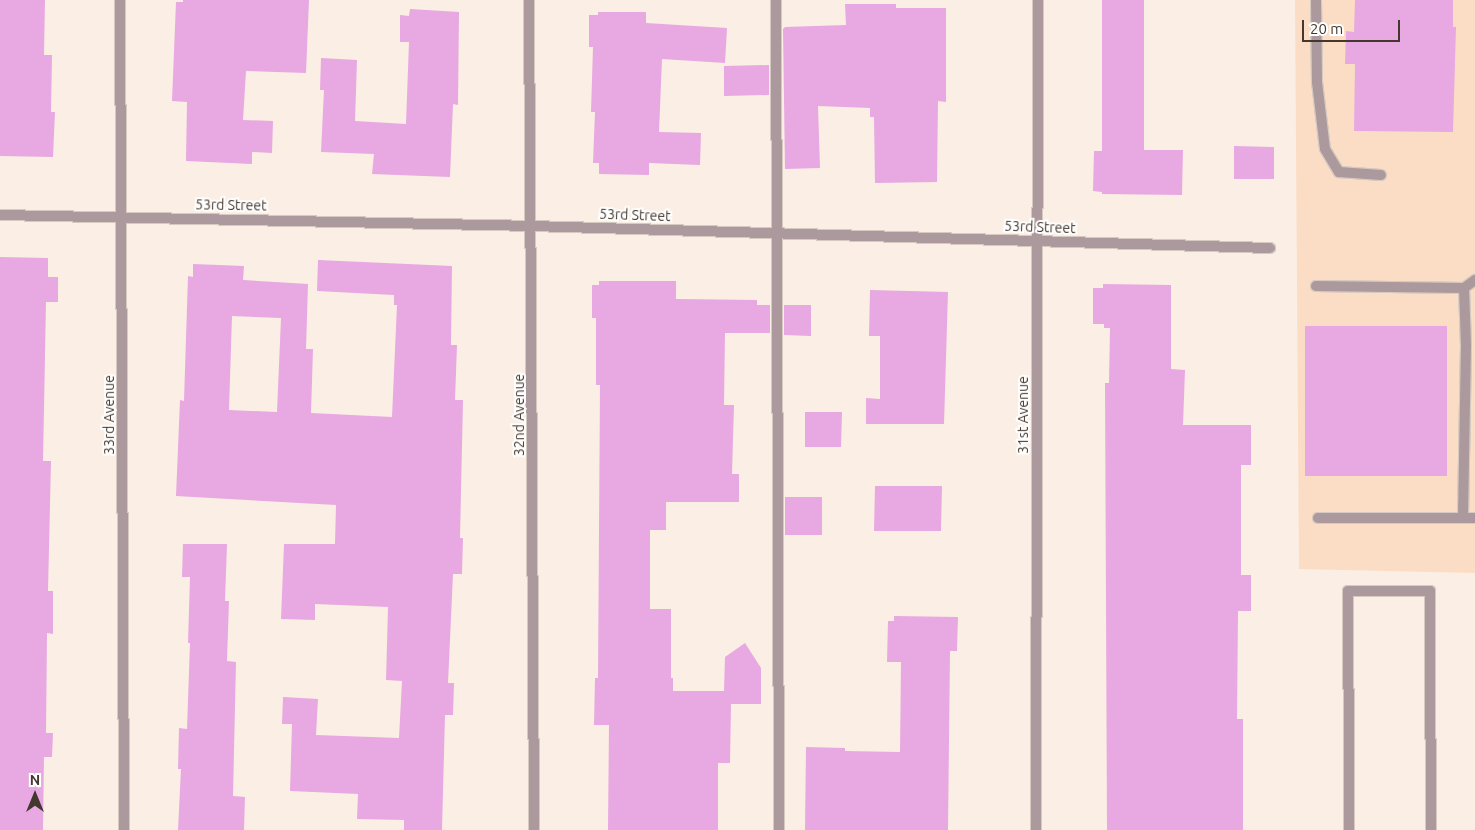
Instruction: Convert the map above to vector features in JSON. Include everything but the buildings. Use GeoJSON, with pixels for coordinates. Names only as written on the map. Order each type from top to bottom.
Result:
{"type":"FeatureCollection","features":[{"type":"Feature","properties":{"kind":"street","name":"33rd Avenue"},"geometry":{"type":"LineString","coordinates":[[120,0],[124,830]]}},
{"type":"Feature","properties":{"kind":"street","name":"32nd Avenue"},"geometry":{"type":"LineString","coordinates":[[529,0],[532,226],[534,830]]}},
{"type":"Feature","properties":{"kind":"street"},"geometry":{"type":"LineString","coordinates":[[776,0],[778,830]]}},
{"type":"Feature","properties":{"kind":"street","name":"31st Avenue"},"geometry":{"type":"LineString","coordinates":[[1036,830],[1038,0]]}},
{"type":"Feature","properties":{"kind":"street"},"geometry":{"type":"LineString","coordinates":[[1316,0],[1317,82],[1325,149],[1339,172],[1381,175]]}},
{"type":"Feature","properties":{"kind":"street","name":"53rd Street"},"geometry":{"type":"LineString","coordinates":[[0,215],[777,232],[1270,248]]}},
{"type":"Feature","properties":{"kind":"street"},"geometry":{"type":"LineString","coordinates":[[1316,286],[1464,288],[1475,280]]}},
{"type":"Feature","properties":{"kind":"street"},"geometry":{"type":"LineString","coordinates":[[1463,518],[1471,345],[1464,288]]}},
{"type":"Feature","properties":{"kind":"street"},"geometry":{"type":"LineString","coordinates":[[1318,518],[1475,518]]}},
{"type":"Feature","properties":{"kind":"street"},"geometry":{"type":"LineString","coordinates":[[1349,830],[1348,590],[1430,590],[1431,830]]}},
{"type":"Feature","properties":{"kind":"shaded area"},"geometry":{"type":"Polygon","coordinates":[[[1295,0],[1475,0],[1475,573],[1299,569],[1295,0]]]}}]}
